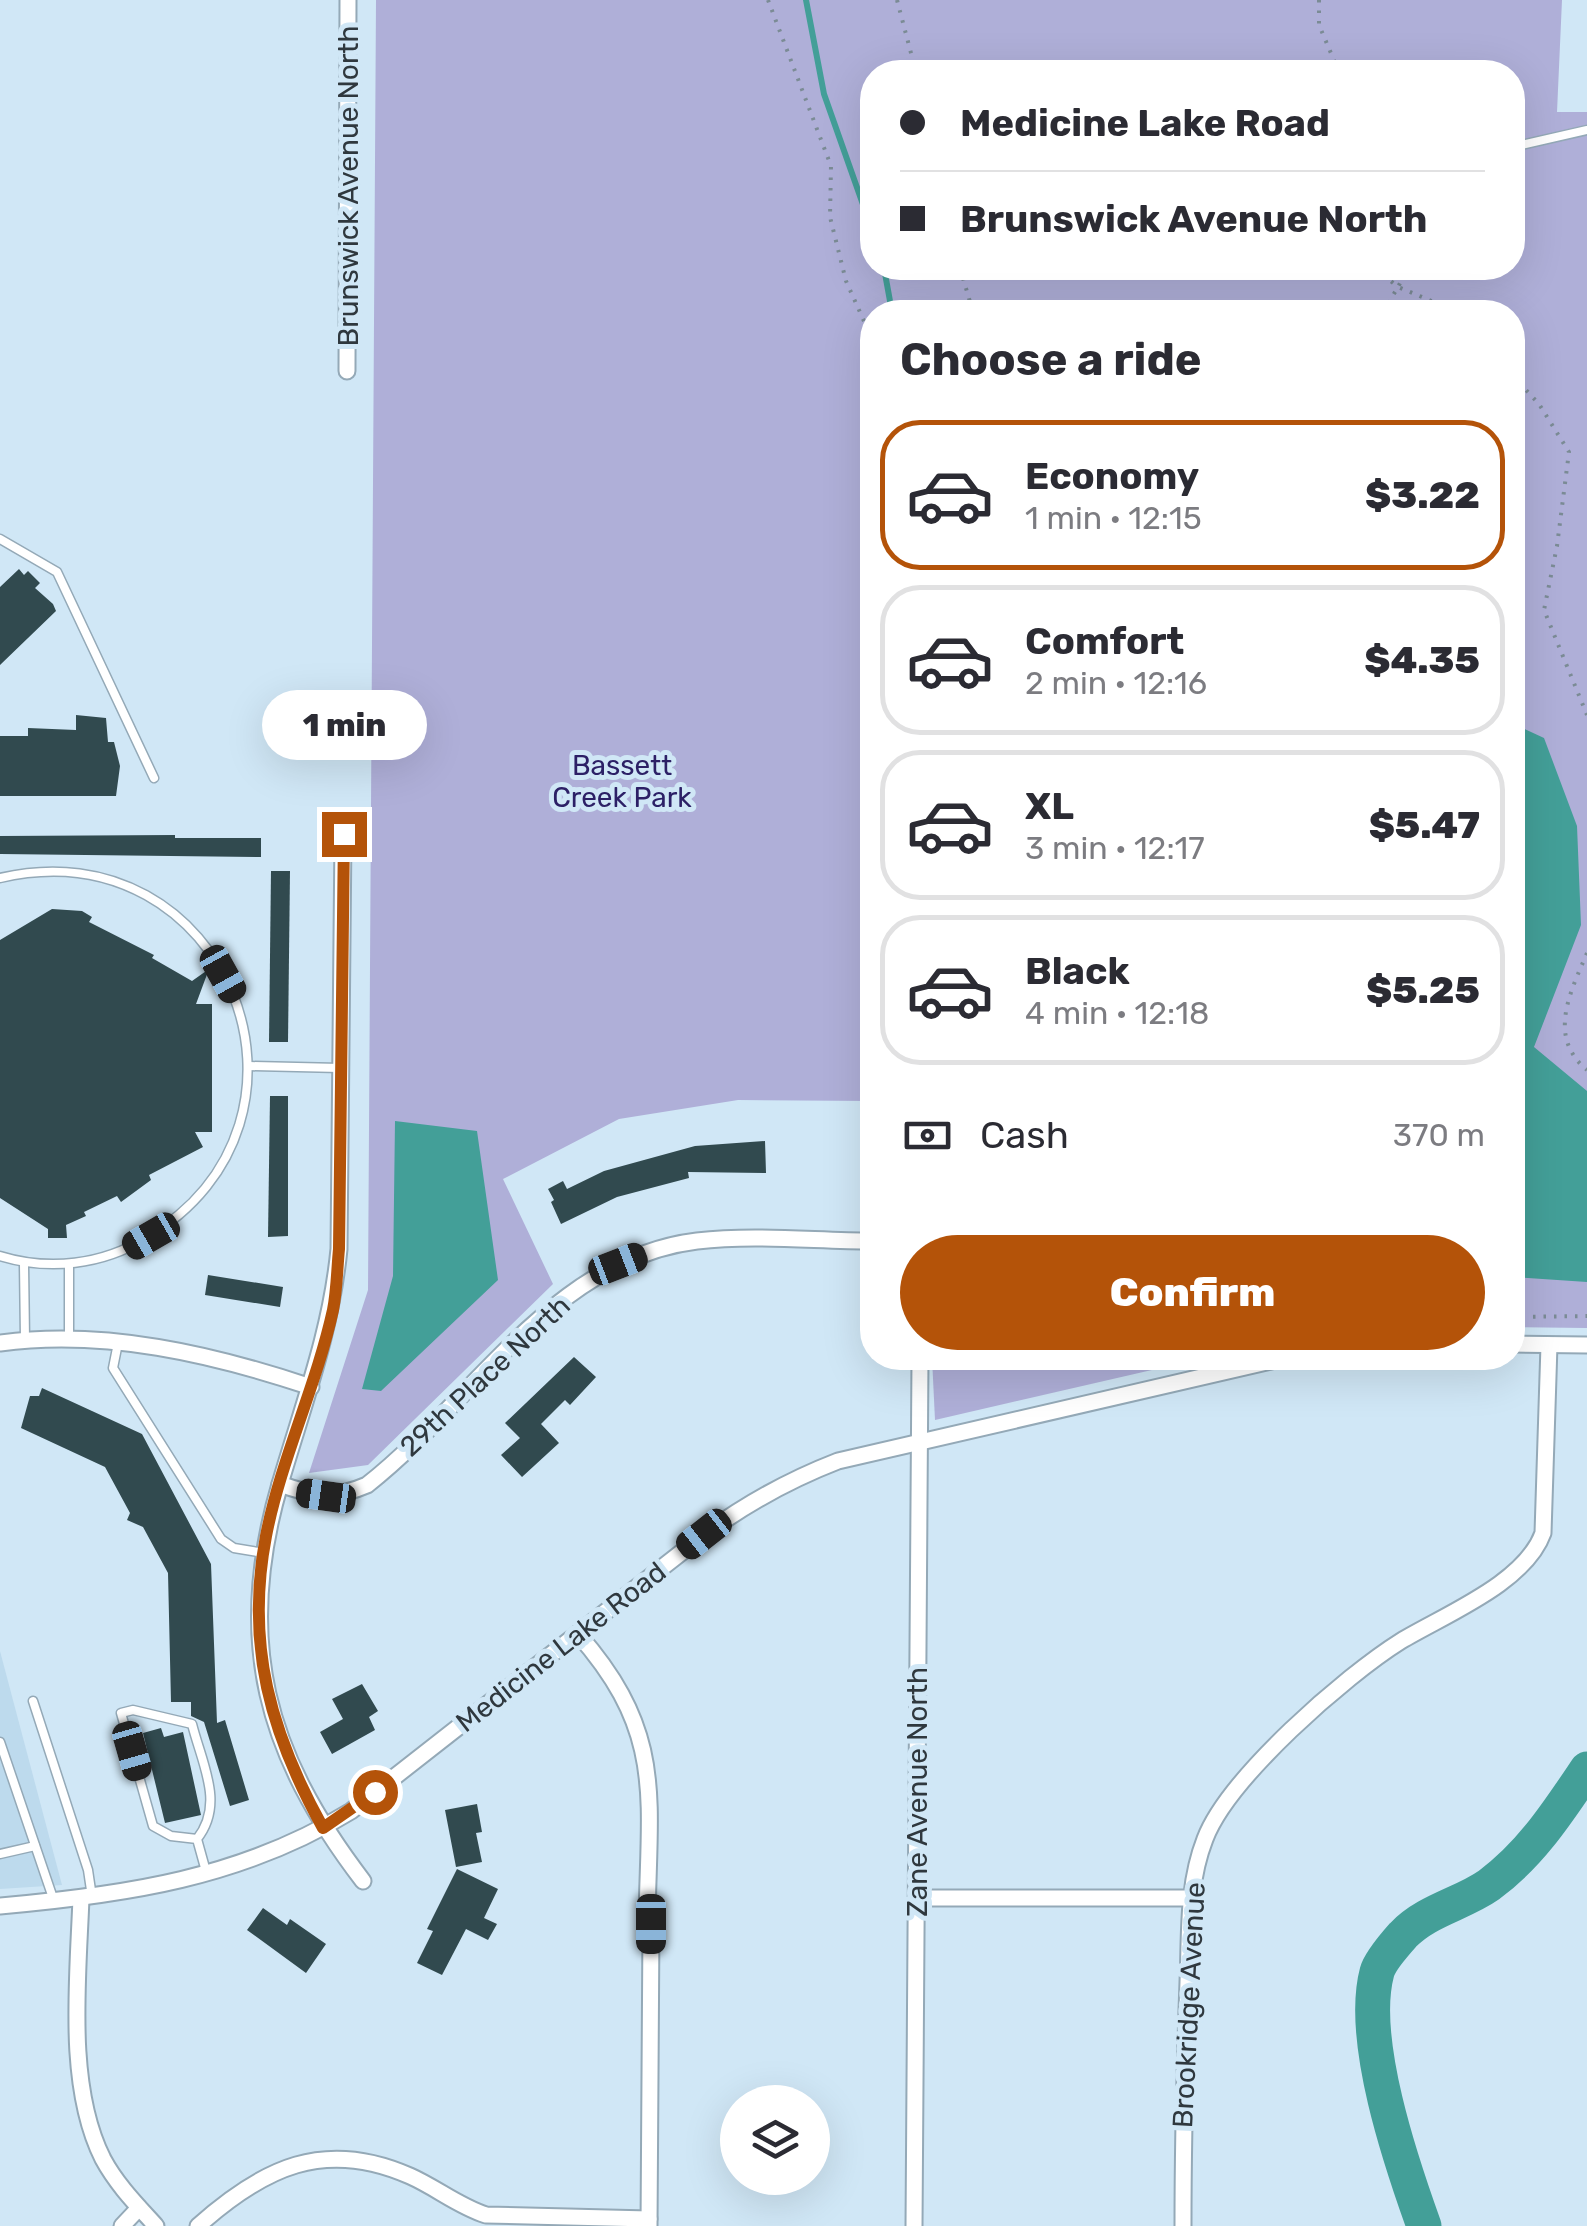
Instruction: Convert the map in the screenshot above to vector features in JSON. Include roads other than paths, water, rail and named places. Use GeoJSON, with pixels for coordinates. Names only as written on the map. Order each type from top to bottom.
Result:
{"type":"FeatureCollection","features":[{"type":"Feature","properties":{"kind":"street","name":"Brunswick Avenue North"},"geometry":{"type":"LineString","coordinates":[[347,372],[348,0]]}},
{"type":"Feature","properties":{"kind":"street"},"geometry":{"type":"LineString","coordinates":[[344,834],[339,1249],[334,1306],[280,1484],[264,1552],[259,1645],[268,1699],[284,1752],[323,1828],[364,1881]]}},
{"type":"Feature","properties":{"kind":"street","name":"29th Place North"},"geometry":{"type":"LineString","coordinates":[[280,1484],[326,1496],[348,1494],[366,1485],[548,1313],[618,1264],[656,1249],[698,1240],[860,1241]]}},
{"type":"Feature","properties":{"kind":"street"},"geometry":{"type":"LineString","coordinates":[[0,1343],[69,1341],[162,1347],[238,1363],[311,1387]]}},
{"type":"Feature","properties":{"kind":"street"},"geometry":{"type":"LineString","coordinates":[[1525,1344],[1587,1345]]}},
{"type":"Feature","properties":{"kind":"street","name":"Brookridge Avenue"},"geometry":{"type":"LineString","coordinates":[[1183,2226],[1190,1898],[1205,1837],[1221,1806],[1244,1780],[1365,1664],[1509,1576],[1536,1551],[1543,1533],[1548,1345]]}},
{"type":"Feature","properties":{"kind":"street","name":"Zane Avenue North"},"geometry":{"type":"LineString","coordinates":[[914,2226],[920,1370]]}},
{"type":"Feature","properties":{"kind":"street","name":"Medicine Lake Road"},"geometry":{"type":"LineString","coordinates":[[0,1906],[86,1898],[207,1875],[281,1849],[323,1828],[351,1811],[746,1504],[791,1479],[838,1460],[1232,1370]]}},
{"type":"Feature","properties":{"kind":"street"},"geometry":{"type":"LineString","coordinates":[[198,2226],[252,2182],[300,2164],[351,2160],[384,2166],[415,2178],[464,2208],[486,2216],[649,2223],[651,1924],[646,1758],[637,1721],[620,1687],[578,1634]]}},
{"type":"Feature","properties":{"kind":"street"},"geometry":{"type":"LineString","coordinates":[[86,1898],[80,2057],[83,2103],[104,2160],[156,2226]]}},
{"type":"Feature","properties":{"kind":"street"},"geometry":{"type":"LineString","coordinates":[[916,1898],[1190,1898]]}},
{"type":"Feature","properties":{"kind":"street"},"geometry":{"type":"LineString","coordinates":[[122,2226],[139,2208]]}},
{"type":"Feature","properties":{"kind":"lane"},"geometry":{"type":"LineString","coordinates":[[1525,144],[1587,130]]}},
{"type":"Feature","properties":{"kind":"lane"},"geometry":{"type":"LineString","coordinates":[[0,539],[58,572],[154,778]]}},
{"type":"Feature","properties":{"kind":"lane"},"geometry":{"type":"LineString","coordinates":[[0,878],[37,870],[102,876],[160,902],[208,946],[239,1003],[250,1066],[241,1124],[216,1178],[176,1221],[126,1251],[68,1265],[24,1264],[0,1256]]}},
{"type":"Feature","properties":{"kind":"lane"},"geometry":{"type":"LineString","coordinates":[[250,1066],[342,1068]]}},
{"type":"Feature","properties":{"kind":"lane"},"geometry":{"type":"LineString","coordinates":[[24,1264],[25,1342]]}},
{"type":"Feature","properties":{"kind":"lane"},"geometry":{"type":"LineString","coordinates":[[68,1265],[69,1341]]}},
{"type":"Feature","properties":{"kind":"lane"},"geometry":{"type":"LineString","coordinates":[[118,1344],[113,1368],[221,1539],[234,1548],[264,1552]]}},
{"type":"Feature","properties":{"kind":"lane"},"geometry":{"type":"LineString","coordinates":[[33,1702],[88,1870],[86,1898]]}},
{"type":"Feature","properties":{"kind":"lane"},"geometry":{"type":"LineString","coordinates":[[197,1840],[171,1836],[153,1826],[122,1713],[133,1710],[192,1724],[214,1808],[197,1840],[207,1875]]}},
{"type":"Feature","properties":{"kind":"lane"},"geometry":{"type":"LineString","coordinates":[[0,1742],[54,1901]]}},
{"type":"Feature","properties":{"kind":"lane"},"geometry":{"type":"LineString","coordinates":[[0,1854],[35,1846]]}},
{"type":"Feature","properties":{"kind":"waterway"},"geometry":{"type":"LineString","coordinates":[[806,0],[824,94],[860,196]]}},
{"type":"Feature","properties":{"kind":"waterway"},"geometry":{"type":"LineString","coordinates":[[886,280],[890,300]]}},
{"type":"Feature","properties":{"kind":"waterway"},"geometry":{"type":"LineString","coordinates":[[1424,2226],[1394,2135],[1378,2065],[1373,2000],[1377,1972],[1412,1926],[1489,1885],[1518,1860],[1543,1832],[1587,1769]]}},
{"type":"Feature","properties":{"kind":"park label","name":"Bassett Creek Park"},"geometry":{"type":"Point","coordinates":[622,781]}}]}
